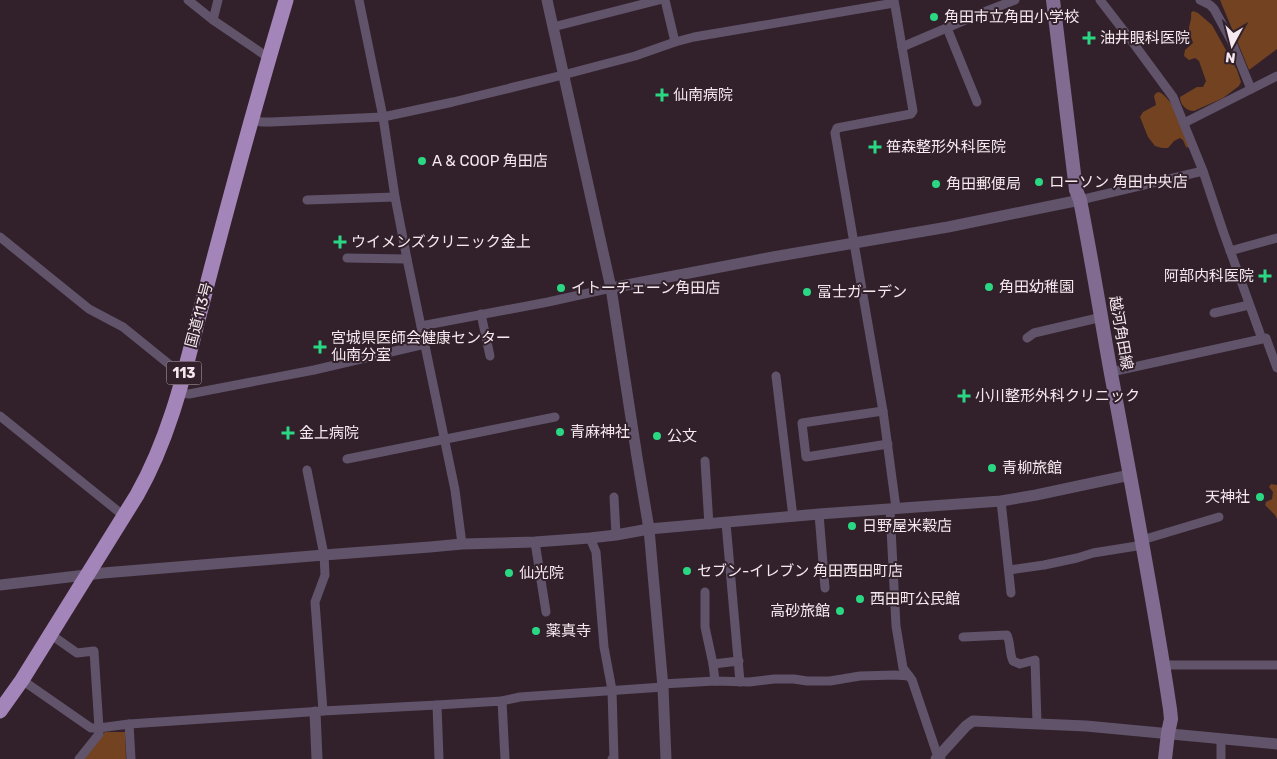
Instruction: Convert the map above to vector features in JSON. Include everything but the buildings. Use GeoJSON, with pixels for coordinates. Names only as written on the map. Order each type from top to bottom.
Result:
{"type":"FeatureCollection","features":[{"type":"Feature","properties":{"kind":"highway","name":"国道113号"},"geometry":{"type":"LineString","coordinates":[[0,710],[22,680],[124,516],[154,463],[179,393],[251,120],[286,0]]}},
{"type":"Feature","properties":{"kind":"main road","name":"越河角田線"},"geometry":{"type":"LineString","coordinates":[[1053,0],[1076,190],[1080,200],[1102,317],[1171,719],[1165,759]]}},
{"type":"Feature","properties":{"kind":"street"},"geometry":{"type":"LineString","coordinates":[[188,0],[213,20],[268,58]]}},
{"type":"Feature","properties":{"kind":"street"},"geometry":{"type":"LineString","coordinates":[[213,20],[218,0]]}},
{"type":"Feature","properties":{"kind":"street"},"geometry":{"type":"LineString","coordinates":[[359,0],[383,117],[407,259],[455,490],[462,544]]}},
{"type":"Feature","properties":{"kind":"street"},"geometry":{"type":"LineString","coordinates":[[547,0],[612,288],[649,529],[666,759]]}},
{"type":"Feature","properties":{"kind":"street"},"geometry":{"type":"LineString","coordinates":[[553,27],[659,0]]}},
{"type":"Feature","properties":{"kind":"street"},"geometry":{"type":"LineString","coordinates":[[665,0],[675,42]]}},
{"type":"Feature","properties":{"kind":"street"},"geometry":{"type":"LineString","coordinates":[[902,47],[1015,0]]}},
{"type":"Feature","properties":{"kind":"street"},"geometry":{"type":"LineString","coordinates":[[1100,0],[1173,97],[1203,171],[1262,339],[1111,372]]}},
{"type":"Feature","properties":{"kind":"street"},"geometry":{"type":"LineString","coordinates":[[1200,0],[1214,9],[1231,40],[1251,89]]}},
{"type":"Feature","properties":{"kind":"street"},"geometry":{"type":"LineString","coordinates":[[251,120],[271,122],[383,117],[563,75],[635,56],[694,37],[894,2],[913,111],[911,114],[837,128],[835,132],[888,444],[893,509],[896,626],[903,668],[912,680],[939,758]]}},
{"type":"Feature","properties":{"kind":"street"},"geometry":{"type":"LineString","coordinates":[[947,28],[977,102]]}},
{"type":"Feature","properties":{"kind":"street"},"geometry":{"type":"LineString","coordinates":[[1184,123],[1277,76]]}},
{"type":"Feature","properties":{"kind":"street"},"geometry":{"type":"LineString","coordinates":[[421,326],[773,257],[948,227],[1080,200],[1203,171]]}},
{"type":"Feature","properties":{"kind":"street"},"geometry":{"type":"LineString","coordinates":[[307,200],[395,197]]}},
{"type":"Feature","properties":{"kind":"street"},"geometry":{"type":"LineString","coordinates":[[0,237],[89,309],[123,327],[175,369],[184,374]]}},
{"type":"Feature","properties":{"kind":"street"},"geometry":{"type":"LineString","coordinates":[[1230,251],[1277,238]]}},
{"type":"Feature","properties":{"kind":"street"},"geometry":{"type":"LineString","coordinates":[[347,258],[407,259]]}},
{"type":"Feature","properties":{"kind":"street"},"geometry":{"type":"LineString","coordinates":[[1214,313],[1249,305]]}},
{"type":"Feature","properties":{"kind":"street"},"geometry":{"type":"LineString","coordinates":[[481,314],[490,356]]}},
{"type":"Feature","properties":{"kind":"street"},"geometry":{"type":"LineString","coordinates":[[1028,338],[1034,333],[1102,317]]}},
{"type":"Feature","properties":{"kind":"street"},"geometry":{"type":"LineString","coordinates":[[1266,338],[1277,368]]}},
{"type":"Feature","properties":{"kind":"street"},"geometry":{"type":"LineString","coordinates":[[179,393],[189,394],[314,370],[425,344]]}},
{"type":"Feature","properties":{"kind":"street"},"geometry":{"type":"LineString","coordinates":[[776,376],[792,517]]}},
{"type":"Feature","properties":{"kind":"street"},"geometry":{"type":"LineString","coordinates":[[883,410],[802,424],[806,457],[888,444]]}},
{"type":"Feature","properties":{"kind":"street"},"geometry":{"type":"LineString","coordinates":[[0,416],[124,516]]}},
{"type":"Feature","properties":{"kind":"street"},"geometry":{"type":"LineString","coordinates":[[347,459],[555,417]]}},
{"type":"Feature","properties":{"kind":"street"},"geometry":{"type":"LineString","coordinates":[[704,461],[709,525]]}},
{"type":"Feature","properties":{"kind":"street"},"geometry":{"type":"LineString","coordinates":[[307,470],[324,555],[325,575],[316,602],[319,712],[317,759]]}},
{"type":"Feature","properties":{"kind":"street"},"geometry":{"type":"LineString","coordinates":[[0,585],[87,575],[324,555],[462,544],[590,538],[649,529],[1001,501],[1130,474]]}},
{"type":"Feature","properties":{"kind":"street"},"geometry":{"type":"LineString","coordinates":[[614,497],[616,535]]}},
{"type":"Feature","properties":{"kind":"street"},"geometry":{"type":"LineString","coordinates":[[1001,501],[1011,593]]}},
{"type":"Feature","properties":{"kind":"street"},"geometry":{"type":"LineString","coordinates":[[819,514],[825,588]]}},
{"type":"Feature","properties":{"kind":"street"},"geometry":{"type":"LineString","coordinates":[[1009,570],[1077,558],[1142,543],[1220,517]]}},
{"type":"Feature","properties":{"kind":"street"},"geometry":{"type":"LineString","coordinates":[[726,523],[740,682]]}},
{"type":"Feature","properties":{"kind":"street"},"geometry":{"type":"LineString","coordinates":[[590,538],[596,552],[604,647],[612,690],[614,759],[612,759]]}},
{"type":"Feature","properties":{"kind":"street"},"geometry":{"type":"LineString","coordinates":[[535,542],[546,612]]}},
{"type":"Feature","properties":{"kind":"street"},"geometry":{"type":"LineString","coordinates":[[705,592],[705,627],[713,664],[714,682]]}},
{"type":"Feature","properties":{"kind":"street"},"geometry":{"type":"LineString","coordinates":[[50,634],[77,652],[94,651],[99,734],[80,759]]}},
{"type":"Feature","properties":{"kind":"street"},"geometry":{"type":"LineString","coordinates":[[963,637],[1007,635],[1010,641],[1010,655],[1013,661],[1020,664],[1035,660],[1037,723]]}},
{"type":"Feature","properties":{"kind":"street"},"geometry":{"type":"LineString","coordinates":[[713,664],[739,661]]}},
{"type":"Feature","properties":{"kind":"street"},"geometry":{"type":"LineString","coordinates":[[1163,665],[1277,665]]}},
{"type":"Feature","properties":{"kind":"street"},"geometry":{"type":"LineString","coordinates":[[22,680],[91,728],[99,728],[129,724],[502,701],[520,697],[714,682],[757,682],[774,679],[830,681],[860,676],[895,674],[909,676]]}},
{"type":"Feature","properties":{"kind":"street"},"geometry":{"type":"LineString","coordinates":[[502,701],[505,759]]}},
{"type":"Feature","properties":{"kind":"street"},"geometry":{"type":"LineString","coordinates":[[437,705],[439,759]]}},
{"type":"Feature","properties":{"kind":"street"},"geometry":{"type":"LineString","coordinates":[[939,758],[966,726],[974,721],[1086,726],[1277,744]]}},
{"type":"Feature","properties":{"kind":"street"},"geometry":{"type":"LineString","coordinates":[[129,724],[131,759]]}},
{"type":"Feature","properties":{"kind":"street"},"geometry":{"type":"LineString","coordinates":[[1221,739],[1221,759]]}},
{"type":"Feature","properties":{"kind":"shaded area"},"geometry":{"type":"Polygon","coordinates":[[[1220,0],[1277,0],[1277,49],[1249,70],[1220,0]]]}},
{"type":"Feature","properties":{"kind":"shaded area"},"geometry":{"type":"Polygon","coordinates":[[[1193,11],[1212,25],[1237,70],[1241,82],[1239,86],[1223,98],[1194,111],[1184,107],[1180,97],[1197,87],[1203,87],[1206,81],[1199,61],[1195,58],[1189,60],[1184,56],[1185,50],[1193,43],[1189,30],[1191,13],[1193,11]]]}},
{"type":"Feature","properties":{"kind":"shaded area"},"geometry":{"type":"Polygon","coordinates":[[[1159,92],[1170,102],[1174,109],[1190,148],[1186,147],[1180,138],[1174,141],[1168,148],[1162,148],[1155,146],[1148,137],[1140,117],[1143,112],[1156,105],[1154,96],[1159,92]]]}},
{"type":"Feature","properties":{"kind":"shaded area"},"geometry":{"type":"Polygon","coordinates":[[[1271,484],[1277,485],[1277,519],[1265,505],[1266,502],[1272,499],[1273,492],[1269,487],[1271,484]]]}},
{"type":"Feature","properties":{"kind":"shaded area"},"geometry":{"type":"Polygon","coordinates":[[[105,732],[125,732],[126,759],[84,759],[105,732]]]}},
{"type":"Feature","properties":{"kind":"place","name":"角田市立角田小学校"},"geometry":{"type":"Point","coordinates":[934,17]}},
{"type":"Feature","properties":{"kind":"place","name":"油井眼科医院"},"geometry":{"type":"Point","coordinates":[1089,38]}},
{"type":"Feature","properties":{"kind":"place","name":"仙南病院"},"geometry":{"type":"Point","coordinates":[662,95]}},
{"type":"Feature","properties":{"kind":"place","name":"笹森整形外科医院"},"geometry":{"type":"Point","coordinates":[875,147]}},
{"type":"Feature","properties":{"kind":"place","name":"A & COOP 角田店"},"geometry":{"type":"Point","coordinates":[422,161]}},
{"type":"Feature","properties":{"kind":"place","name":"ローソン 角田中央店"},"geometry":{"type":"Point","coordinates":[1039,182]}},
{"type":"Feature","properties":{"kind":"place","name":"角田郵便局"},"geometry":{"type":"Point","coordinates":[936,184]}},
{"type":"Feature","properties":{"kind":"place","name":"ウイメンズクリニック金上"},"geometry":{"type":"Point","coordinates":[340,242]}},
{"type":"Feature","properties":{"kind":"place","name":"阿部内科医院"},"geometry":{"type":"Point","coordinates":[1265,276]}},
{"type":"Feature","properties":{"kind":"place","name":"角田幼稚園"},"geometry":{"type":"Point","coordinates":[989,287]}},
{"type":"Feature","properties":{"kind":"place","name":"イトーチェーン角田店"},"geometry":{"type":"Point","coordinates":[561,288]}},
{"type":"Feature","properties":{"kind":"place","name":"冨士ガーデン"},"geometry":{"type":"Point","coordinates":[807,292]}},
{"type":"Feature","properties":{"kind":"place","name":"宮城県医師会健康センター 仙南分室"},"geometry":{"type":"Point","coordinates":[320,347]}},
{"type":"Feature","properties":{"kind":"place","name":"小川整形外科クリニック"},"geometry":{"type":"Point","coordinates":[964,396]}},
{"type":"Feature","properties":{"kind":"place","name":"青麻神社"},"geometry":{"type":"Point","coordinates":[560,432]}},
{"type":"Feature","properties":{"kind":"place","name":"金上病院"},"geometry":{"type":"Point","coordinates":[288,433]}},
{"type":"Feature","properties":{"kind":"place","name":"公文"},"geometry":{"type":"Point","coordinates":[657,436]}},
{"type":"Feature","properties":{"kind":"place","name":"青柳旅館"},"geometry":{"type":"Point","coordinates":[992,468]}},
{"type":"Feature","properties":{"kind":"place","name":"天神社"},"geometry":{"type":"Point","coordinates":[1260,497]}},
{"type":"Feature","properties":{"kind":"place","name":"日野屋米穀店"},"geometry":{"type":"Point","coordinates":[852,526]}},
{"type":"Feature","properties":{"kind":"place","name":"セブン-イレブン 角田西田町店"},"geometry":{"type":"Point","coordinates":[687,571]}},
{"type":"Feature","properties":{"kind":"place","name":"仙光院"},"geometry":{"type":"Point","coordinates":[509,573]}},
{"type":"Feature","properties":{"kind":"place","name":"西田町公民館"},"geometry":{"type":"Point","coordinates":[860,599]}},
{"type":"Feature","properties":{"kind":"place","name":"高砂旅館"},"geometry":{"type":"Point","coordinates":[840,611]}},
{"type":"Feature","properties":{"kind":"place","name":"薬真寺"},"geometry":{"type":"Point","coordinates":[536,631]}}]}
